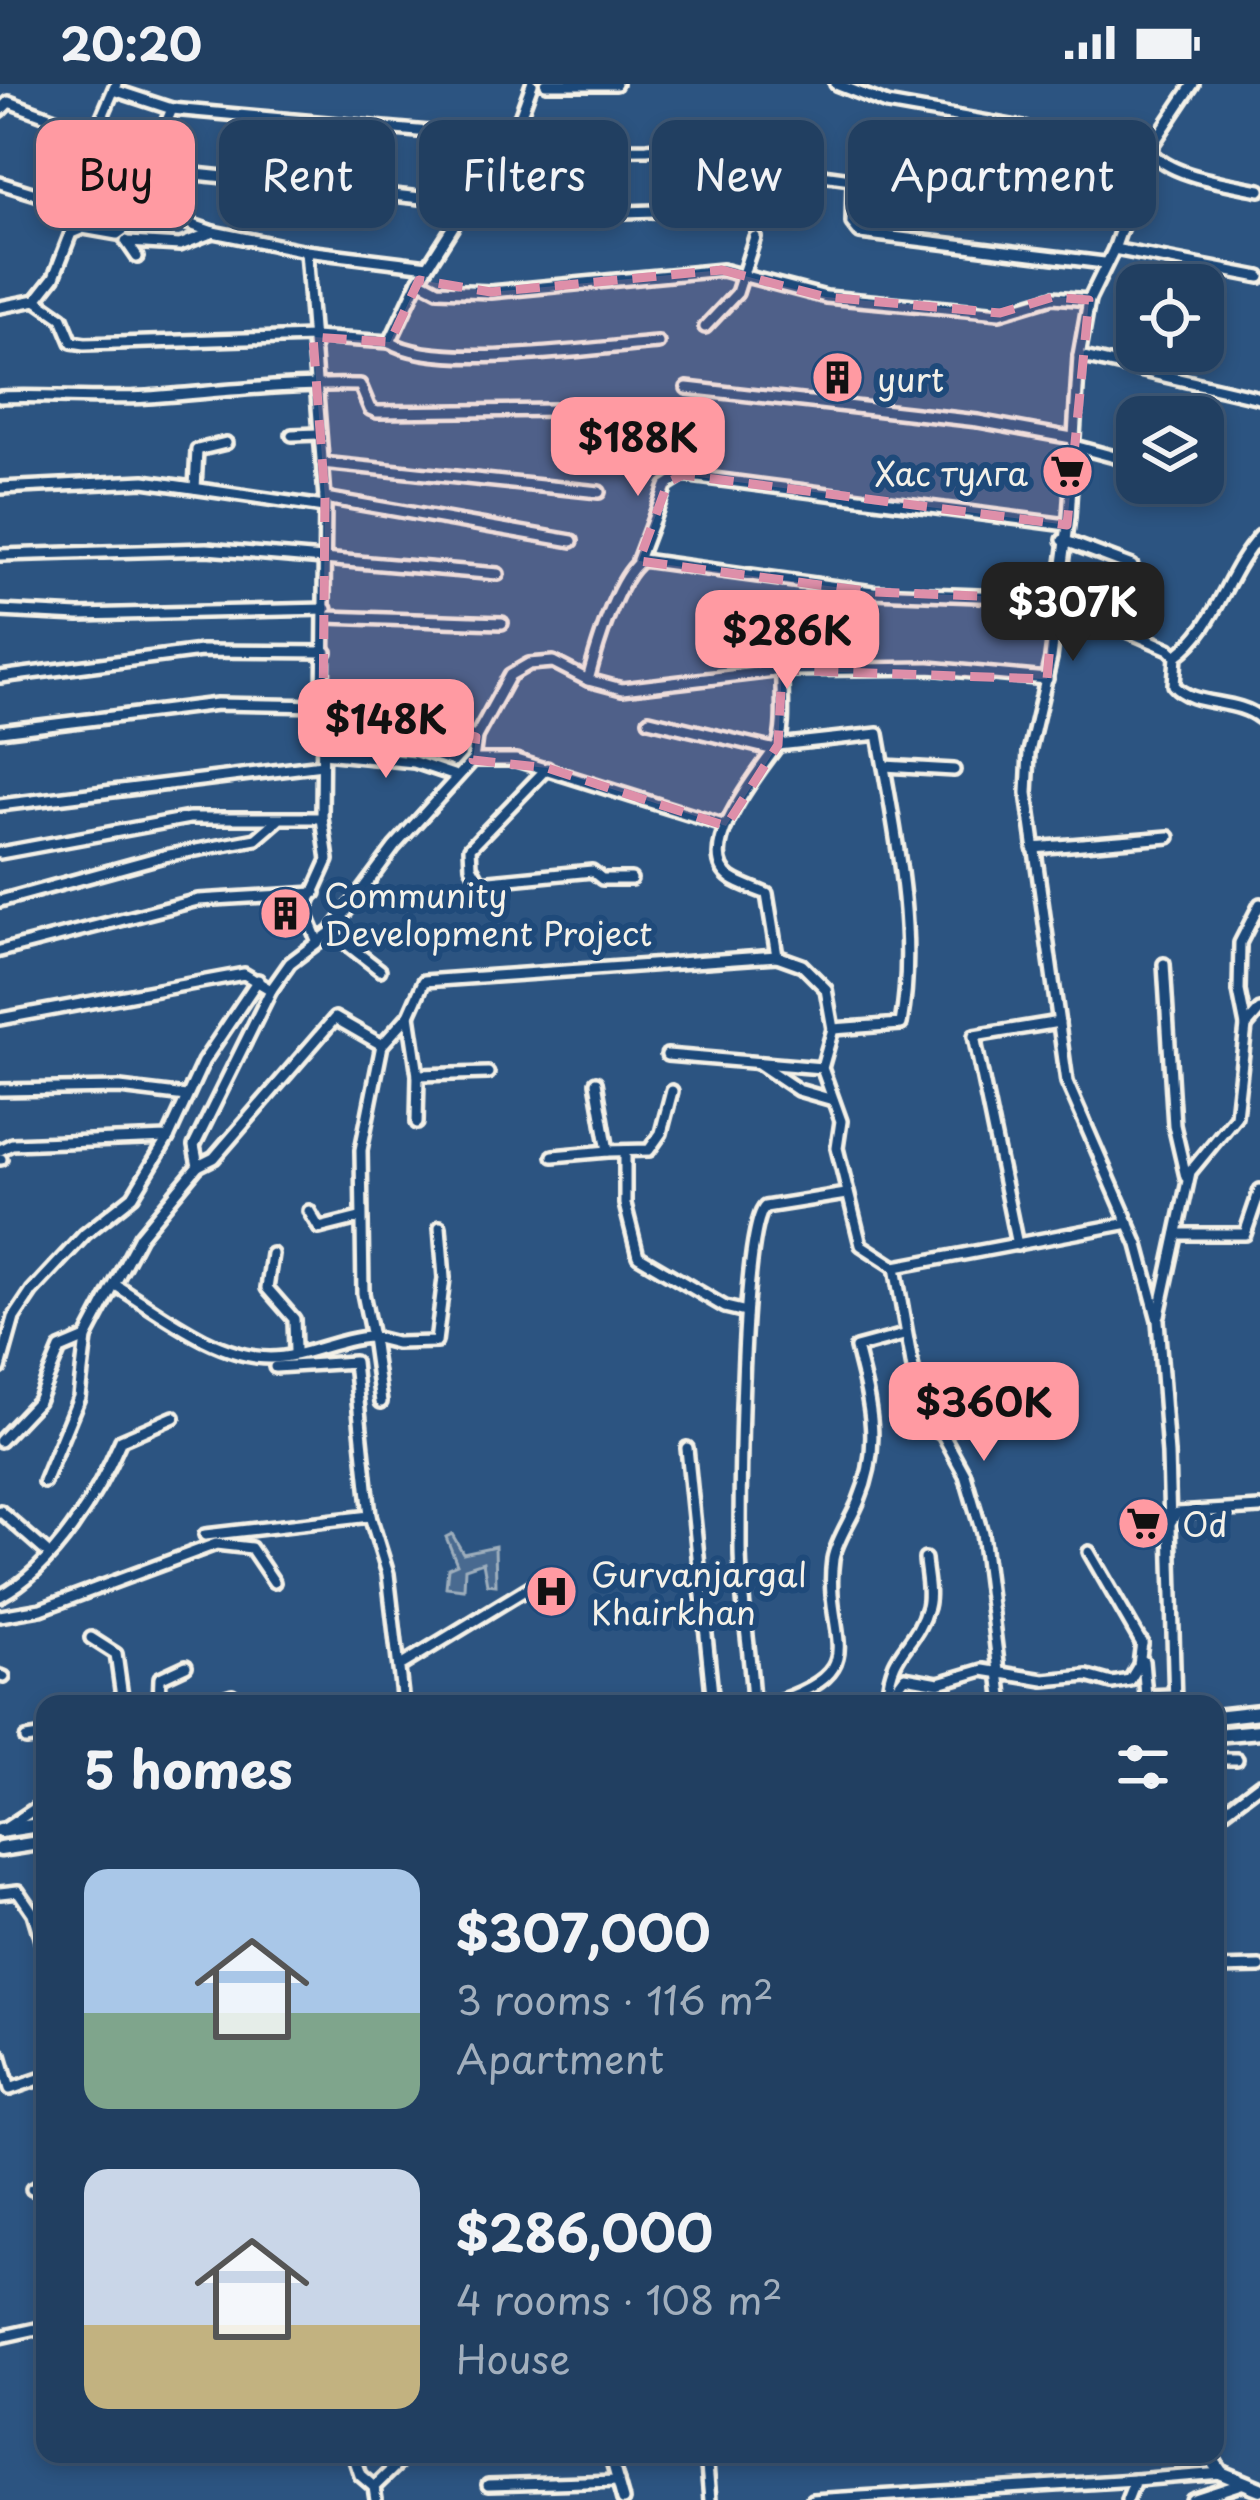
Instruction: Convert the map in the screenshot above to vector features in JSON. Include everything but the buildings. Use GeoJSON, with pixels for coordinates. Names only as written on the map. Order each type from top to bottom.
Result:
{"type":"FeatureCollection","features":[{"type":"Feature","properties":{"kind":"main road"},"geometry":{"type":"LineString","coordinates":[[1224,1716],[1260,1712]]}},
{"type":"Feature","properties":{"kind":"main road"},"geometry":{"type":"LineString","coordinates":[[1224,1734],[1260,1731]]}},
{"type":"Feature","properties":{"kind":"main road"},"geometry":{"type":"LineString","coordinates":[[1,1831],[36,1825]]}},
{"type":"Feature","properties":{"kind":"main road"},"geometry":{"type":"LineString","coordinates":[[0,1849],[36,1843]]}},
{"type":"Feature","properties":{"kind":"main road"},"geometry":{"type":"LineString","coordinates":[[1214,2463],[1221,2473],[1260,2489]]}},
{"type":"Feature","properties":{"kind":"street"},"geometry":{"type":"LineString","coordinates":[[520,120],[532,84]]}},
{"type":"Feature","properties":{"kind":"street"},"geometry":{"type":"LineString","coordinates":[[546,84],[616,84]]}},
{"type":"Feature","properties":{"kind":"street"},"geometry":{"type":"LineString","coordinates":[[836,84],[887,104],[978,120]]}},
{"type":"Feature","properties":{"kind":"street"},"geometry":{"type":"LineString","coordinates":[[1156,140],[1193,84]]}},
{"type":"Feature","properties":{"kind":"street"},"geometry":{"type":"LineString","coordinates":[[101,120],[115,87],[172,109],[419,134]]}},
{"type":"Feature","properties":{"kind":"street"},"geometry":{"type":"LineString","coordinates":[[0,111],[9,102],[57,120]]}},
{"type":"Feature","properties":{"kind":"street"},"geometry":{"type":"LineString","coordinates":[[167,120],[172,109]]}},
{"type":"Feature","properties":{"kind":"street"},"geometry":{"type":"LineString","coordinates":[[1156,159],[1260,190]]}},
{"type":"Feature","properties":{"kind":"street"},"geometry":{"type":"LineString","coordinates":[[195,174],[419,198]]}},
{"type":"Feature","properties":{"kind":"street"},"geometry":{"type":"LineString","coordinates":[[0,183],[36,194]]}},
{"type":"Feature","properties":{"kind":"street"},"geometry":{"type":"LineString","coordinates":[[195,226],[307,251],[428,266]]}},
{"type":"Feature","properties":{"kind":"street"},"geometry":{"type":"LineString","coordinates":[[0,307],[36,300],[54,277],[70,233],[83,228],[117,234],[136,257]]}},
{"type":"Feature","properties":{"kind":"street"},"geometry":{"type":"LineString","coordinates":[[117,234],[126,228]]}},
{"type":"Feature","properties":{"kind":"street"},"geometry":{"type":"LineString","coordinates":[[390,342],[418,280],[452,228]]}},
{"type":"Feature","properties":{"kind":"street"},"geometry":{"type":"LineString","coordinates":[[856,228],[860,233],[1104,263]]}},
{"type":"Feature","properties":{"kind":"street"},"geometry":{"type":"LineString","coordinates":[[1122,228],[1089,300],[1079,356],[1067,525],[1047,679],[1030,752],[1027,801],[1075,1106],[1129,1223],[1158,1320],[1174,1695]]}},
{"type":"Feature","properties":{"kind":"street"},"geometry":{"type":"LineString","coordinates":[[128,242],[181,245],[213,232]]}},
{"type":"Feature","properties":{"kind":"street"},"geometry":{"type":"LineString","coordinates":[[706,327],[727,310],[755,237]]}},
{"type":"Feature","properties":{"kind":"street"},"geometry":{"type":"LineString","coordinates":[[1114,249],[1260,277]]}},
{"type":"Feature","properties":{"kind":"street"},"geometry":{"type":"LineString","coordinates":[[307,251],[325,502],[322,556],[327,613],[322,818],[328,860],[305,920],[317,940]]}},
{"type":"Feature","properties":{"kind":"street"},"geometry":{"type":"LineString","coordinates":[[418,280],[438,290],[491,292],[701,270],[744,274],[826,297],[1000,313],[1053,297],[1089,300]]}},
{"type":"Feature","properties":{"kind":"street"},"geometry":{"type":"LineString","coordinates":[[36,300],[62,318],[72,342],[85,344],[313,337],[390,342],[403,350],[454,357],[658,343]]}},
{"type":"Feature","properties":{"kind":"street"},"geometry":{"type":"LineString","coordinates":[[1079,356],[1260,398]]}},
{"type":"Feature","properties":{"kind":"street"},"geometry":{"type":"LineString","coordinates":[[0,397],[47,392],[141,397],[318,384],[360,385],[374,411],[416,415],[643,409]]}},
{"type":"Feature","properties":{"kind":"street"},"geometry":{"type":"LineString","coordinates":[[687,388],[978,421],[1116,456]]}},
{"type":"Feature","properties":{"kind":"street"},"geometry":{"type":"LineString","coordinates":[[292,435],[319,434]]}},
{"type":"Feature","properties":{"kind":"street"},"geometry":{"type":"LineString","coordinates":[[195,488],[197,450],[226,443]]}},
{"type":"Feature","properties":{"kind":"street"},"geometry":{"type":"LineString","coordinates":[[689,476],[693,454]]}},
{"type":"Feature","properties":{"kind":"street"},"geometry":{"type":"LineString","coordinates":[[322,463],[599,492]]}},
{"type":"Feature","properties":{"kind":"street"},"geometry":{"type":"LineString","coordinates":[[588,680],[603,631],[637,563],[666,486],[689,476],[1067,525]]}},
{"type":"Feature","properties":{"kind":"street"},"geometry":{"type":"LineString","coordinates":[[0,488],[144,481],[325,502],[572,541]]}},
{"type":"Feature","properties":{"kind":"street"},"geometry":{"type":"LineString","coordinates":[[1176,656],[1198,640],[1226,581],[1260,536]]}},
{"type":"Feature","properties":{"kind":"street"},"geometry":{"type":"LineString","coordinates":[[1063,540],[1132,566]]}},
{"type":"Feature","properties":{"kind":"street"},"geometry":{"type":"LineString","coordinates":[[0,555],[208,549],[498,574]]}},
{"type":"Feature","properties":{"kind":"street"},"geometry":{"type":"LineString","coordinates":[[637,563],[873,592],[1054,599],[1157,641],[1176,656]]}},
{"type":"Feature","properties":{"kind":"street"},"geometry":{"type":"LineString","coordinates":[[0,610],[80,615],[327,613],[502,623]]}},
{"type":"Feature","properties":{"kind":"street"},"geometry":{"type":"LineString","coordinates":[[0,677],[201,651],[326,652]]}},
{"type":"Feature","properties":{"kind":"street"},"geometry":{"type":"LineString","coordinates":[[1176,656],[1174,685],[1182,694],[1248,707],[1260,718]]}},
{"type":"Feature","properties":{"kind":"street"},"geometry":{"type":"LineString","coordinates":[[198,1166],[194,1145],[271,990],[290,963],[332,932],[394,847],[472,760],[476,737],[510,675],[520,668],[553,662],[588,680],[622,689],[782,670],[929,668],[1047,679]]}},
{"type":"Feature","properties":{"kind":"street"},"geometry":{"type":"LineString","coordinates":[[777,956],[766,894],[728,877],[721,864],[726,826],[774,747],[782,670]]}},
{"type":"Feature","properties":{"kind":"street"},"geometry":{"type":"LineString","coordinates":[[0,731],[217,704],[324,708],[476,737]]}},
{"type":"Feature","properties":{"kind":"street"},"geometry":{"type":"LineString","coordinates":[[649,720],[774,747],[873,731],[884,766],[901,874],[903,1011],[901,1024],[833,1029]]}},
{"type":"Feature","properties":{"kind":"street"},"geometry":{"type":"LineString","coordinates":[[0,805],[323,759],[415,762],[456,776]]}},
{"type":"Feature","properties":{"kind":"street"},"geometry":{"type":"LineString","coordinates":[[472,760],[516,760],[547,768],[726,826]]}},
{"type":"Feature","properties":{"kind":"street"},"geometry":{"type":"LineString","coordinates":[[884,766],[954,770]]}},
{"type":"Feature","properties":{"kind":"street"},"geometry":{"type":"LineString","coordinates":[[547,768],[470,848],[471,866],[480,882],[532,881],[592,871],[602,879],[631,879]]}},
{"type":"Feature","properties":{"kind":"street"},"geometry":{"type":"LineString","coordinates":[[0,853],[189,818],[240,814],[278,820],[322,818]]}},
{"type":"Feature","properties":{"kind":"street"},"geometry":{"type":"LineString","coordinates":[[0,901],[164,856],[256,839],[278,820]]}},
{"type":"Feature","properties":{"kind":"street"},"geometry":{"type":"LineString","coordinates":[[1033,848],[1169,837]]}},
{"type":"Feature","properties":{"kind":"street"},"geometry":{"type":"LineString","coordinates":[[0,951],[198,900],[315,893]]}},
{"type":"Feature","properties":{"kind":"street"},"geometry":{"type":"LineString","coordinates":[[1158,1320],[1187,1182],[1197,1157],[1236,1116],[1246,1027],[1239,991],[1240,943],[1260,904]]}},
{"type":"Feature","properties":{"kind":"street"},"geometry":{"type":"LineString","coordinates":[[332,932],[380,970]]}},
{"type":"Feature","properties":{"kind":"street"},"geometry":{"type":"LineString","coordinates":[[381,1402],[363,1293],[361,1150],[382,1045],[410,1015],[424,981],[777,956],[802,965],[826,989],[833,1029],[822,1068],[841,1121],[837,1148],[861,1245],[895,1267],[1129,1223]]}},
{"type":"Feature","properties":{"kind":"street"},"geometry":{"type":"LineString","coordinates":[[1164,964],[1174,1124],[1187,1182]]}},
{"type":"Feature","properties":{"kind":"street"},"geometry":{"type":"LineString","coordinates":[[0,1019],[244,974],[271,990]]}},
{"type":"Feature","properties":{"kind":"street"},"geometry":{"type":"LineString","coordinates":[[0,1368],[14,1318],[32,1291],[85,1234],[133,1196],[168,1138],[186,1096],[257,980]]}},
{"type":"Feature","properties":{"kind":"street"},"geometry":{"type":"LineString","coordinates":[[1246,1027],[1260,1010]]}},
{"type":"Feature","properties":{"kind":"street"},"geometry":{"type":"LineString","coordinates":[[410,1015],[418,1075],[417,1123]]}},
{"type":"Feature","properties":{"kind":"street"},"geometry":{"type":"LineString","coordinates":[[44,1482],[79,1397],[86,1339],[140,1236],[335,1018],[382,1045]]}},
{"type":"Feature","properties":{"kind":"street"},"geometry":{"type":"LineString","coordinates":[[1017,1245],[974,1036],[1059,1022]]}},
{"type":"Feature","properties":{"kind":"street"},"geometry":{"type":"LineString","coordinates":[[667,1054],[822,1068]]}},
{"type":"Feature","properties":{"kind":"street"},"geometry":{"type":"LineString","coordinates":[[758,1062],[799,1090],[833,1100]]}},
{"type":"Feature","properties":{"kind":"street"},"geometry":{"type":"LineString","coordinates":[[418,1075],[488,1072]]}},
{"type":"Feature","properties":{"kind":"street"},"geometry":{"type":"LineString","coordinates":[[596,1082],[608,1151]]}},
{"type":"Feature","properties":{"kind":"street"},"geometry":{"type":"LineString","coordinates":[[0,1090],[120,1088],[186,1096]]}},
{"type":"Feature","properties":{"kind":"street"},"geometry":{"type":"LineString","coordinates":[[553,1156],[649,1150],[661,1133],[672,1091]]}},
{"type":"Feature","properties":{"kind":"street"},"geometry":{"type":"LineString","coordinates":[[0,1158],[13,1144],[168,1138]]}},
{"type":"Feature","properties":{"kind":"street"},"geometry":{"type":"LineString","coordinates":[[625,1151],[626,1204],[638,1256],[725,1307],[746,1312]]}},
{"type":"Feature","properties":{"kind":"street"},"geometry":{"type":"LineString","coordinates":[[1245,1234],[1260,1190]]}},
{"type":"Feature","properties":{"kind":"street"},"geometry":{"type":"LineString","coordinates":[[752,1695],[740,1548],[746,1312],[759,1211],[794,1199],[846,1194]]}},
{"type":"Feature","properties":{"kind":"street"},"geometry":{"type":"LineString","coordinates":[[309,1210],[319,1228],[359,1218]]}},
{"type":"Feature","properties":{"kind":"street"},"geometry":{"type":"LineString","coordinates":[[117,1286],[234,1350],[275,1358],[372,1336],[396,1343],[436,1342],[444,1278],[440,1227]]}},
{"type":"Feature","properties":{"kind":"street"},"geometry":{"type":"LineString","coordinates":[[1177,1234],[1245,1234],[1258,1242]]}},
{"type":"Feature","properties":{"kind":"street"},"geometry":{"type":"LineString","coordinates":[[272,1254],[267,1288],[294,1319],[296,1352]]}},
{"type":"Feature","properties":{"kind":"street"},"geometry":{"type":"LineString","coordinates":[[895,1267],[916,1386],[964,1475],[982,1533],[1002,1695]]}},
{"type":"Feature","properties":{"kind":"street"},"geometry":{"type":"LineString","coordinates":[[795,1695],[825,1682],[836,1662],[833,1558],[873,1460],[875,1423],[856,1348],[904,1335]]}},
{"type":"Feature","properties":{"kind":"street"},"geometry":{"type":"LineString","coordinates":[[0,1441],[38,1401],[60,1349],[86,1339]]}},
{"type":"Feature","properties":{"kind":"street"},"geometry":{"type":"LineString","coordinates":[[275,1366],[353,1362],[370,1516],[388,1574],[403,1695]]}},
{"type":"Feature","properties":{"kind":"street"},"geometry":{"type":"LineString","coordinates":[[938,1432],[1000,1415]]}},
{"type":"Feature","properties":{"kind":"street"},"geometry":{"type":"LineString","coordinates":[[0,1596],[49,1554],[94,1499],[121,1439],[174,1417]]}},
{"type":"Feature","properties":{"kind":"street"},"geometry":{"type":"LineString","coordinates":[[687,1448],[712,1695]]}},
{"type":"Feature","properties":{"kind":"street"},"geometry":{"type":"LineString","coordinates":[[1169,1524],[1177,1514],[1260,1508]]}},
{"type":"Feature","properties":{"kind":"street"},"geometry":{"type":"LineString","coordinates":[[0,1511],[49,1554]]}},
{"type":"Feature","properties":{"kind":"street"},"geometry":{"type":"LineString","coordinates":[[205,1535],[370,1516]]}},
{"type":"Feature","properties":{"kind":"street"},"geometry":{"type":"LineString","coordinates":[[0,1616],[41,1609],[120,1583],[156,1562],[216,1544],[251,1548],[274,1582]]}},
{"type":"Feature","properties":{"kind":"street"},"geometry":{"type":"LineString","coordinates":[[1089,1552],[1105,1571],[1117,1608],[1142,1642],[1146,1695]]}},
{"type":"Feature","properties":{"kind":"street"},"geometry":{"type":"LineString","coordinates":[[887,1695],[890,1666],[908,1645],[929,1602],[925,1558]]}},
{"type":"Feature","properties":{"kind":"street"},"geometry":{"type":"LineString","coordinates":[[400,1666],[530,1587]]}},
{"type":"Feature","properties":{"kind":"street"},"geometry":{"type":"LineString","coordinates":[[91,1638],[116,1654],[122,1695]]}},
{"type":"Feature","properties":{"kind":"street"},"geometry":{"type":"LineString","coordinates":[[891,1695],[905,1677],[939,1684],[983,1670],[1001,1676],[1130,1680],[1139,1665],[1142,1642]]}},
{"type":"Feature","properties":{"kind":"street"},"geometry":{"type":"LineString","coordinates":[[159,1695],[160,1678],[186,1666]]}},
{"type":"Feature","properties":{"kind":"street"},"geometry":{"type":"LineString","coordinates":[[26,1739],[36,1737]]}},
{"type":"Feature","properties":{"kind":"street"},"geometry":{"type":"LineString","coordinates":[[1224,1759],[1237,1759]]}},
{"type":"Feature","properties":{"kind":"street"},"geometry":{"type":"LineString","coordinates":[[1224,1811],[1260,1784]]}},
{"type":"Feature","properties":{"kind":"street"},"geometry":{"type":"LineString","coordinates":[[1,1831],[36,1808]]}},
{"type":"Feature","properties":{"kind":"street"},"geometry":{"type":"LineString","coordinates":[[0,1892],[18,1891],[36,1923]]}},
{"type":"Feature","properties":{"kind":"street"},"geometry":{"type":"LineString","coordinates":[[1224,1968],[1260,1967]]}},
{"type":"Feature","properties":{"kind":"street"},"geometry":{"type":"LineString","coordinates":[[0,2055],[5,2091],[36,2080]]}},
{"type":"Feature","properties":{"kind":"street"},"geometry":{"type":"LineString","coordinates":[[32,2189],[36,2188]]}},
{"type":"Feature","properties":{"kind":"street"},"geometry":{"type":"LineString","coordinates":[[0,2338],[36,2329]]}},
{"type":"Feature","properties":{"kind":"street"},"geometry":{"type":"LineString","coordinates":[[356,2463],[374,2487],[376,2500]]}},
{"type":"Feature","properties":{"kind":"street"},"geometry":{"type":"LineString","coordinates":[[374,2487],[399,2463]]}},
{"type":"Feature","properties":{"kind":"street"},"geometry":{"type":"LineString","coordinates":[[613,2463],[623,2500]]}},
{"type":"Feature","properties":{"kind":"street"},"geometry":{"type":"LineString","coordinates":[[707,2463],[710,2500]]}},
{"type":"Feature","properties":{"kind":"street"},"geometry":{"type":"LineString","coordinates":[[812,2500],[1221,2473]]}},
{"type":"Feature","properties":{"kind":"street"},"geometry":{"type":"LineString","coordinates":[[1127,2500],[1135,2480]]}},
{"type":"Feature","properties":{"kind":"street"},"geometry":{"type":"LineString","coordinates":[[488,2485],[618,2481]]}},
{"type":"Feature","properties":{"kind":"street"},"geometry":{"type":"LineString","coordinates":[[1192,2500],[1241,2484]]}},
{"type":"Feature","properties":{"kind":"highlighted area"},"geometry":{"type":"Polygon","coordinates":[[[722,270],[826,297],[1000,313],[1053,297],[1089,300],[1067,525],[683,475],[668,482],[639,561],[873,592],[1054,599],[1047,679],[782,670],[778,745],[726,826],[547,768],[473,760],[476,737],[454,730],[323,711],[325,498],[313,337],[390,342],[419,280],[491,292],[722,270]]]}},
{"type":"Feature","properties":{"kind":"shaded area"},"geometry":{"type":"Polygon","coordinates":[[[452,1534],[463,1553],[495,1546],[496,1585],[487,1584],[483,1562],[465,1568],[464,1589],[446,1587],[448,1568],[457,1564],[446,1537],[452,1534]]]}},
{"type":"Feature","properties":{"kind":"place","name":"yurt"},"geometry":{"type":"Point","coordinates":[838,378]}},
{"type":"Feature","properties":{"kind":"place","name":"Хас тулга"},"geometry":{"type":"Point","coordinates":[1067,472]}},
{"type":"Feature","properties":{"kind":"place","name":"Community Development Project"},"geometry":{"type":"Point","coordinates":[285,913]}},
{"type":"Feature","properties":{"kind":"place","name":"Od"},"geometry":{"type":"Point","coordinates":[1143,1523]}},
{"type":"Feature","properties":{"kind":"place","name":"Gurvanjargal Khairkhan"},"geometry":{"type":"Point","coordinates":[552,1592]}}]}
